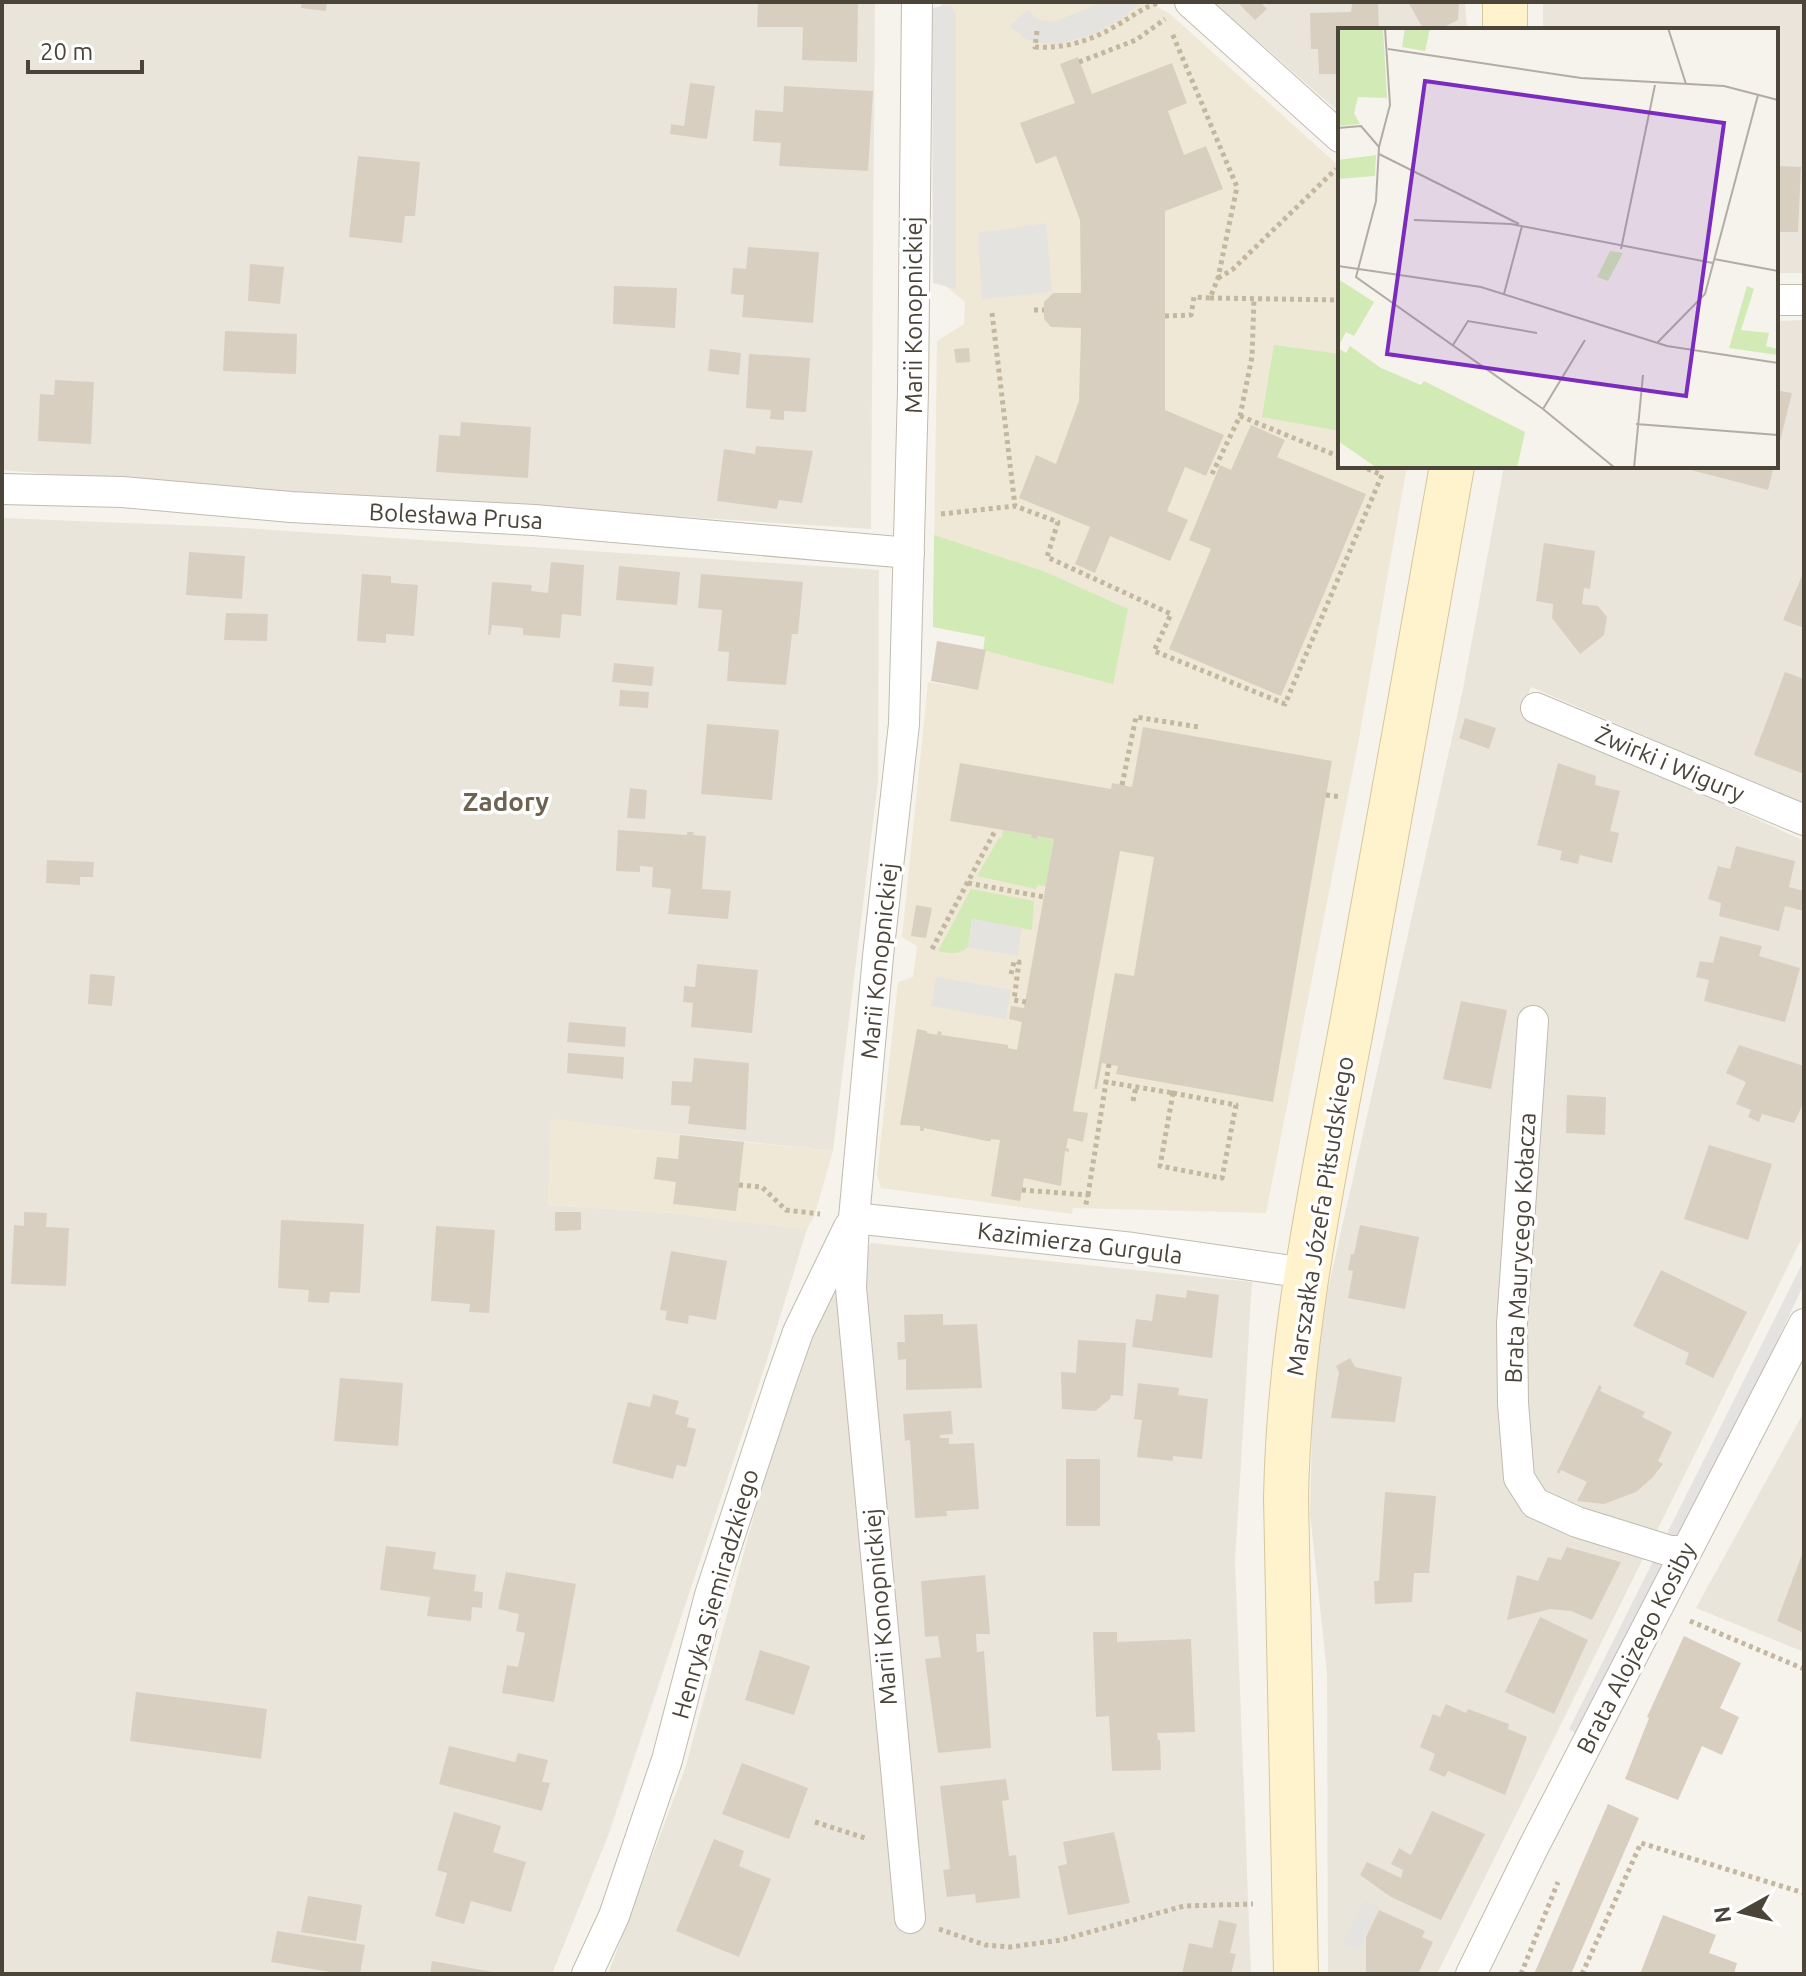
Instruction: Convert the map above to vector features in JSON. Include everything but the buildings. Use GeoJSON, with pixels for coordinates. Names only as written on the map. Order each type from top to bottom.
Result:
{"type":"FeatureCollection","features":[{"type":"Feature","properties":{"kind":"main road"},"geometry":{"type":"LineString","coordinates":[[1505,2],[1505,28]]}},
{"type":"Feature","properties":{"kind":"main road","name":"Marszałka Józefa Piłsudskiego"},"geometry":{"type":"LineString","coordinates":[[1296,1974],[1286,1487],[1288,1425],[1306,1273],[1452,468]]}},
{"type":"Feature","properties":{"kind":"street","name":"Marii Konopnickiej"},"geometry":{"type":"LineString","coordinates":[[917,2],[904,724],[854,1218],[851,1288],[902,1850],[920,1920]]}},
{"type":"Feature","properties":{"kind":"street"},"geometry":{"type":"LineString","coordinates":[[1178,10],[1338,135]]}},
{"type":"Feature","properties":{"kind":"street"},"geometry":{"type":"LineString","coordinates":[[1778,300],[1804,300]]}},
{"type":"Feature","properties":{"kind":"street","name":"Bolesława Prusa"},"geometry":{"type":"LineString","coordinates":[[2,489],[122,492],[291,507],[534,520],[909,553]]}},
{"type":"Feature","properties":{"kind":"street","name":"Żwirki i Wigury"},"geometry":{"type":"LineString","coordinates":[[1536,708],[1804,820]]}},
{"type":"Feature","properties":{"kind":"street","name":"Brata Maurycego Kołacza"},"geometry":{"type":"LineString","coordinates":[[1533,1021],[1512,1324],[1513,1403],[1519,1478],[1535,1503],[1577,1522],[1670,1551],[1686,1551]]}},
{"type":"Feature","properties":{"kind":"street","name":"Kazimierza Gurgula"},"geometry":{"type":"LineString","coordinates":[[854,1218],[1133,1248],[1306,1273]]}},
{"type":"Feature","properties":{"kind":"street","name":"Henryka Siemiradzkiego"},"geometry":{"type":"LineString","coordinates":[[587,1974],[614,1916],[667,1760],[710,1595],[798,1332],[854,1218]]}},
{"type":"Feature","properties":{"kind":"street","name":"Brata Alojzego Kosiby"},"geometry":{"type":"LineString","coordinates":[[1471,1974],[1804,1324]]}},
{"type":"Feature","properties":{"kind":"path"},"geometry":{"type":"LineString","coordinates":[[1037,31],[1035,47],[1054,48],[1080,43],[1104,33],[1143,8],[1158,3],[1178,10]]}},
{"type":"Feature","properties":{"kind":"path"},"geometry":{"type":"LineString","coordinates":[[1079,62],[1136,40],[1178,10]]}},
{"type":"Feature","properties":{"kind":"path"},"geometry":{"type":"LineString","coordinates":[[1178,10],[1237,187],[1218,278],[1210,298]]}},
{"type":"Feature","properties":{"kind":"path"},"geometry":{"type":"LineString","coordinates":[[1218,278],[1232,270],[1338,168]]}},
{"type":"Feature","properties":{"kind":"path"},"geometry":{"type":"LineString","coordinates":[[1165,316],[1191,315],[1194,297],[1338,300]]}},
{"type":"Feature","properties":{"kind":"path"},"geometry":{"type":"LineString","coordinates":[[1212,474],[1240,416],[1252,357],[1254,298]]}},
{"type":"Feature","properties":{"kind":"path"},"geometry":{"type":"LineString","coordinates":[[1034,310],[1044,310]]}},
{"type":"Feature","properties":{"kind":"path"},"geometry":{"type":"LineString","coordinates":[[992,313],[1015,506]]}},
{"type":"Feature","properties":{"kind":"path"},"geometry":{"type":"LineString","coordinates":[[1240,416],[1338,456]]}},
{"type":"Feature","properties":{"kind":"path"},"geometry":{"type":"LineString","coordinates":[[935,515],[1015,506],[1058,522],[1047,557],[1171,614],[1154,651],[1285,704],[1382,475],[1366,468]]}},
{"type":"Feature","properties":{"kind":"path"},"geometry":{"type":"LineString","coordinates":[[1122,785],[1136,717],[1199,727]]}},
{"type":"Feature","properties":{"kind":"path"},"geometry":{"type":"LineString","coordinates":[[1326,795],[1341,797]]}},
{"type":"Feature","properties":{"kind":"path"},"geometry":{"type":"LineString","coordinates":[[932,949],[996,829]]}},
{"type":"Feature","properties":{"kind":"path"},"geometry":{"type":"LineString","coordinates":[[968,883],[1044,897]]}},
{"type":"Feature","properties":{"kind":"path"},"geometry":{"type":"LineString","coordinates":[[1011,974],[1014,962],[1019,962],[1014,1000],[1026,1002]]}},
{"type":"Feature","properties":{"kind":"path"},"geometry":{"type":"LineString","coordinates":[[1083,1216],[1109,1064]]}},
{"type":"Feature","properties":{"kind":"path"},"geometry":{"type":"LineString","coordinates":[[1106,1082],[1173,1093],[1236,1105],[1222,1178],[1160,1166],[1173,1093]]}},
{"type":"Feature","properties":{"kind":"path"},"geometry":{"type":"LineString","coordinates":[[1133,1101],[1136,1087]]}},
{"type":"Feature","properties":{"kind":"path"},"geometry":{"type":"LineString","coordinates":[[739,1185],[762,1187],[786,1210],[821,1214]]}},
{"type":"Feature","properties":{"kind":"path"},"geometry":{"type":"LineString","coordinates":[[1022,1190],[1088,1195]]}},
{"type":"Feature","properties":{"kind":"path"},"geometry":{"type":"LineString","coordinates":[[1690,1621],[1804,1669]]}},
{"type":"Feature","properties":{"kind":"path"},"geometry":{"type":"LineString","coordinates":[[815,1822],[902,1850]]}},
{"type":"Feature","properties":{"kind":"path"},"geometry":{"type":"LineString","coordinates":[[1582,1974],[1641,1843],[1804,1893]]}},
{"type":"Feature","properties":{"kind":"path"},"geometry":{"type":"LineString","coordinates":[[1521,1974],[1560,1878]]}},
{"type":"Feature","properties":{"kind":"path"},"geometry":{"type":"LineString","coordinates":[[920,1920],[964,1940],[1010,1947],[1061,1940],[1184,1906],[1262,1904]]}},
{"type":"Feature","properties":{"kind":"shaded area"},"geometry":{"type":"Polygon","coordinates":[[[2,2],[875,2],[871,529],[2,470],[2,2]]]}},
{"type":"Feature","properties":{"kind":"shaded area"},"geometry":{"type":"Polygon","coordinates":[[[941,2],[1148,2],[1169,13],[1338,165],[1338,468],[1407,468],[1358,744],[1266,1213],[1073,1208],[1072,1214],[881,1188],[877,1175],[898,982],[913,977],[917,946],[902,937],[928,682],[978,690],[986,651],[985,637],[933,627],[937,341],[964,324],[965,302],[938,280],[941,2]]]}},
{"type":"Feature","properties":{"kind":"shaded area"},"geometry":{"type":"Polygon","coordinates":[[[1102,2],[1141,2],[1124,18],[1094,34],[1057,45],[1027,40],[1009,26],[1028,10],[1039,20],[1054,22],[1102,2]]]}},
{"type":"Feature","properties":{"kind":"shaded area"},"geometry":{"type":"Polygon","coordinates":[[[1213,2],[1465,2],[1467,28],[1338,28],[1338,111],[1213,2]]]}},
{"type":"Feature","properties":{"kind":"shaded area"},"geometry":{"type":"Polygon","coordinates":[[[1543,2],[1804,2],[1804,273],[1778,273],[1778,28],[1543,28],[1543,2]]]}},
{"type":"Feature","properties":{"kind":"shaded area"},"geometry":{"type":"Polygon","coordinates":[[[950,5],[956,13],[956,289],[933,283],[932,8],[950,5]]]}},
{"type":"Feature","properties":{"kind":"shaded area"},"geometry":{"type":"Polygon","coordinates":[[[1046,223],[1052,292],[982,299],[978,233],[1046,223]]]}},
{"type":"Feature","properties":{"kind":"shaded area"},"geometry":{"type":"Polygon","coordinates":[[[1804,320],[1804,804],[1531,687],[1522,711],[1804,841],[1804,1234],[1437,1974],[1328,1974],[1327,1673],[1310,1513],[1314,1352],[1463,689],[1504,468],[1778,468],[1778,321],[1804,320]]]}},
{"type":"Feature","properties":{"kind":"shaded area"},"geometry":{"type":"Polygon","coordinates":[[[2,518],[228,527],[879,570],[878,781],[833,1151],[552,1120],[548,1205],[672,1213],[807,1229],[765,1366],[608,1836],[552,1974],[2,1974],[2,518]]]}},
{"type":"Feature","properties":{"kind":"shaded area"},"geometry":{"type":"Polygon","coordinates":[[[972,919],[1022,928],[1017,956],[968,947],[972,919]]]}},
{"type":"Feature","properties":{"kind":"shaded area"},"geometry":{"type":"Polygon","coordinates":[[[936,977],[1011,990],[1006,1019],[931,1006],[936,977]]]}},
{"type":"Feature","properties":{"kind":"shaded area"},"geometry":{"type":"Polygon","coordinates":[[[551,1119],[833,1151],[814,1217],[807,1229],[672,1213],[548,1205],[551,1119]]]}},
{"type":"Feature","properties":{"kind":"shaded area"},"geometry":{"type":"Polygon","coordinates":[[[871,1243],[1252,1282],[1235,1561],[1251,1974],[608,1974],[685,1769],[802,1339],[871,1243]]]}},
{"type":"Feature","properties":{"kind":"shaded area"},"geometry":{"type":"Polygon","coordinates":[[[1804,1260],[1804,1284],[1670,1551],[1582,1737],[1569,1729],[1804,1260]]]}},
{"type":"Feature","properties":{"kind":"shaded area"},"geometry":{"type":"Polygon","coordinates":[[[1804,1412],[1804,1652],[1696,1608],[1804,1412]]]}},
{"type":"Feature","properties":{"kind":"shaded area"},"geometry":{"type":"Polygon","coordinates":[[[1364,1900],[1379,1906],[1358,1951],[1343,1944],[1364,1900]]]}},
{"type":"Feature","properties":{"kind":"green space"},"geometry":{"type":"Polygon","coordinates":[[[1274,345],[1338,354],[1338,431],[1262,417],[1274,345]]]}},
{"type":"Feature","properties":{"kind":"green space"},"geometry":{"type":"Polygon","coordinates":[[[934,535],[1043,571],[1128,609],[1113,684],[983,650],[985,637],[933,627],[934,535]]]}},
{"type":"Feature","properties":{"kind":"green space"},"geometry":{"type":"Polygon","coordinates":[[[1003,830],[1032,835],[1037,839],[1037,836],[1054,839],[1046,886],[1037,885],[1036,889],[977,876],[999,838],[1002,838],[1003,830]]]}},
{"type":"Feature","properties":{"kind":"green space"},"geometry":{"type":"Polygon","coordinates":[[[971,889],[1034,901],[1032,930],[972,919],[968,947],[957,953],[938,951],[971,889]]]}},
{"type":"Feature","properties":{"kind":"district","name":"Zadory"},"geometry":{"type":"Point","coordinates":[506,801]}}]}
